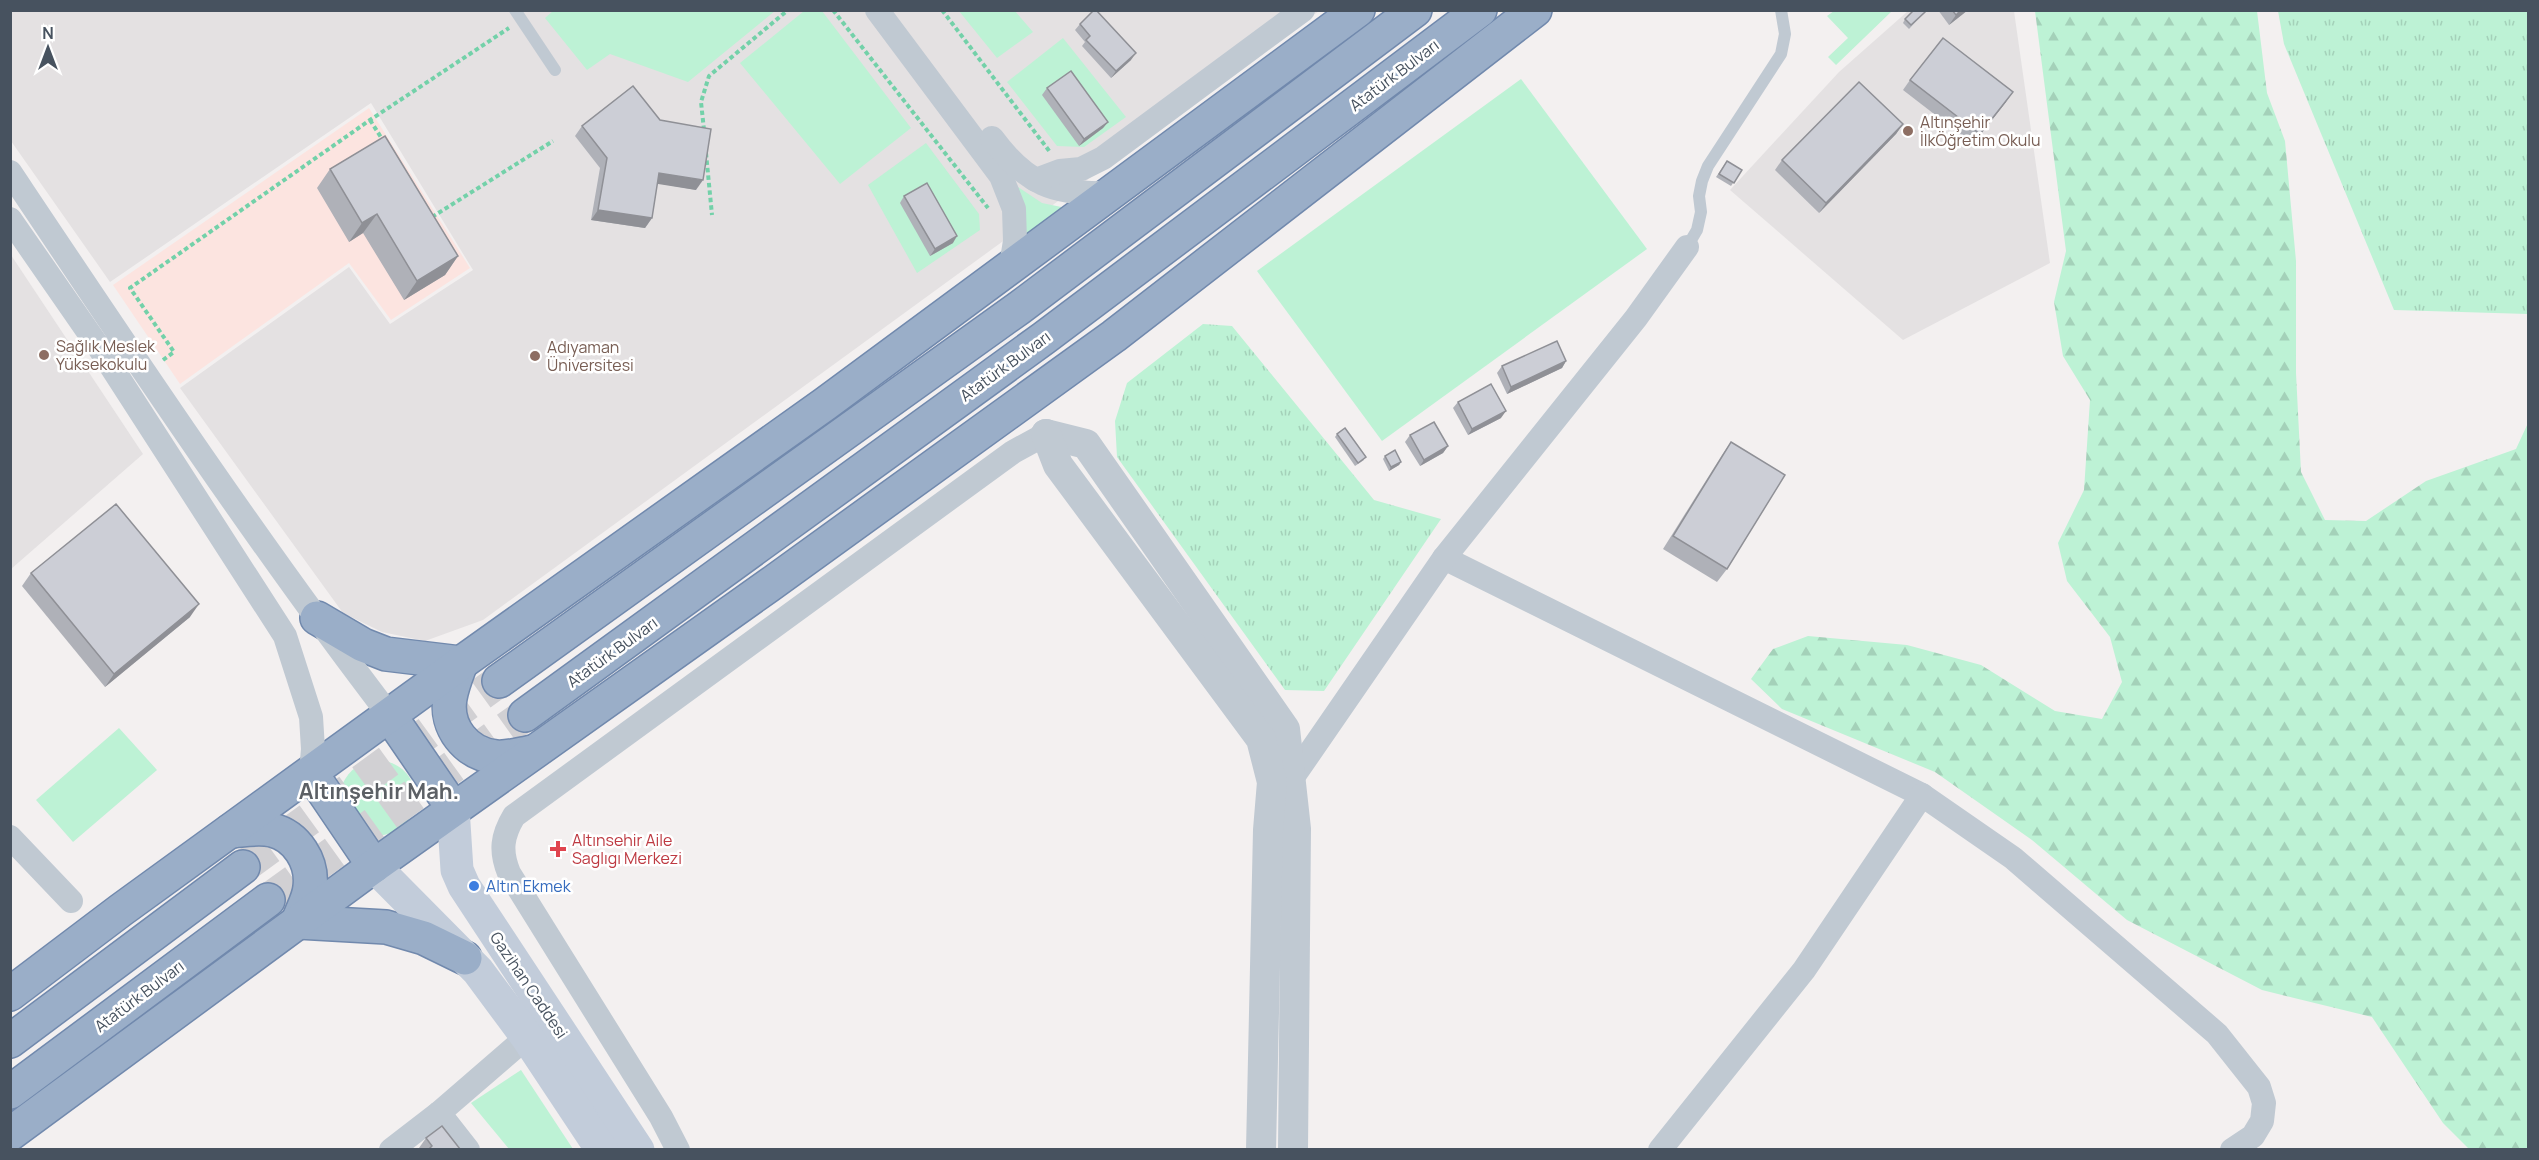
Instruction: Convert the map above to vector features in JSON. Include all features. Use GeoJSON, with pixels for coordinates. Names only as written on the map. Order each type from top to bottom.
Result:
{"type":"FeatureCollection","features":[{"type":"Feature","properties":{"kind":"highway"},"geometry":{"type":"LineString","coordinates":[[10,994],[230,831],[815,411],[1358,10]]}},
{"type":"Feature","properties":{"kind":"highway"},"geometry":{"type":"LineString","coordinates":[[500,681],[1019,308],[1415,10]]}},
{"type":"Feature","properties":{"kind":"highway","name":"Atatürk Bulvarı"},"geometry":{"type":"LineString","coordinates":[[525,715],[1044,338],[1480,10]]}},
{"type":"Feature","properties":{"kind":"highway"},"geometry":{"type":"LineString","coordinates":[[10,1134],[453,808],[1114,336],[1535,10]]}},
{"type":"Feature","properties":{"kind":"highway"},"geometry":{"type":"LineString","coordinates":[[317,618],[363,645],[386,654],[462,663]]}},
{"type":"Feature","properties":{"kind":"highway"},"geometry":{"type":"LineString","coordinates":[[462,663],[451,691],[449,707],[452,722],[459,736],[474,751],[489,756],[505,757],[534,752]]}},
{"type":"Feature","properties":{"kind":"highway"},"geometry":{"type":"LineString","coordinates":[[390,716],[453,808]]}},
{"type":"Feature","properties":{"kind":"highway"},"geometry":{"type":"LineString","coordinates":[[311,773],[374,866]]}},
{"type":"Feature","properties":{"kind":"highway"},"geometry":{"type":"LineString","coordinates":[[230,831],[260,829],[276,831],[290,839],[301,850],[308,864],[311,885],[298,922]]}},
{"type":"Feature","properties":{"kind":"highway"},"geometry":{"type":"LineString","coordinates":[[10,1041],[243,867]]}},
{"type":"Feature","properties":{"kind":"highway","name":"Atatürk Bulvarı"},"geometry":{"type":"LineString","coordinates":[[10,1092],[268,900]]}},
{"type":"Feature","properties":{"kind":"highway"},"geometry":{"type":"LineString","coordinates":[[298,922],[386,927],[424,938],[465,958]]}},
{"type":"Feature","properties":{"kind":"main road","name":"Gazihan Caddesi"},"geometry":{"type":"LineString","coordinates":[[453,808],[457,870],[464,886],[638,1149]]}},
{"type":"Feature","properties":{"kind":"main road","name":"Gazihan Caddesi"},"geometry":{"type":"LineString","coordinates":[[374,866],[478,971],[527,1037],[602,1149]]}},
{"type":"Feature","properties":{"kind":"street"},"geometry":{"type":"LineString","coordinates":[[877,10],[1001,176],[1014,209],[1015,241],[1011,266]]}},
{"type":"Feature","properties":{"kind":"street"},"geometry":{"type":"LineString","coordinates":[[897,10],[1006,157],[1036,180],[1059,191],[1082,194],[1110,193]]}},
{"type":"Feature","properties":{"kind":"street"},"geometry":{"type":"LineString","coordinates":[[1036,180],[1060,171],[1081,169],[1103,158],[1303,10]]}},
{"type":"Feature","properties":{"kind":"street"},"geometry":{"type":"LineString","coordinates":[[10,172],[145,372],[317,618],[390,716]]}},
{"type":"Feature","properties":{"kind":"street"},"geometry":{"type":"LineString","coordinates":[[10,219],[98,346],[285,636],[311,717],[314,749],[311,773]]}},
{"type":"Feature","properties":{"kind":"street"},"geometry":{"type":"LineString","coordinates":[[1262,1149],[1268,830],[1282,781],[1444,558],[1636,318],[1687,247]]}},
{"type":"Feature","properties":{"kind":"street"},"geometry":{"type":"LineString","coordinates":[[678,1149],[661,1117],[509,873],[503,859],[502,843],[506,829],[514,816],[677,696],[1013,452],[1046,434],[1058,465],[1261,739],[1282,781],[1296,829],[1293,1149]]}},
{"type":"Feature","properties":{"kind":"street"},"geometry":{"type":"LineString","coordinates":[[1444,558],[1922,795],[2013,858],[2217,1034],[2259,1087],[2264,1103],[2262,1121],[2253,1136],[2232,1149]]}},
{"type":"Feature","properties":{"kind":"street"},"geometry":{"type":"LineString","coordinates":[[1660,1149],[1804,970],[1922,795]]}},
{"type":"Feature","properties":{"kind":"street"},"geometry":{"type":"LineString","coordinates":[[10,837],[71,901]]}},
{"type":"Feature","properties":{"kind":"street"},"geometry":{"type":"LineString","coordinates":[[391,1149],[439,1113],[527,1037]]}},
{"type":"Feature","properties":{"kind":"street"},"geometry":{"type":"LineString","coordinates":[[439,1113],[468,1149]]}},
{"type":"Feature","properties":{"kind":"lane"},"geometry":{"type":"LineString","coordinates":[[1687,247],[1697,230],[1701,212],[1702,180],[1708,166],[1782,54],[1785,34],[1781,10]]}},
{"type":"Feature","properties":{"kind":"lane"},"geometry":{"type":"LineString","coordinates":[[518,15],[555,69]]}},
{"type":"Feature","properties":{"kind":"path"},"geometry":{"type":"LineString","coordinates":[[705,136],[701,102],[709,76],[788,10]]}},
{"type":"Feature","properties":{"kind":"path"},"geometry":{"type":"LineString","coordinates":[[833,10],[990,210]]}},
{"type":"Feature","properties":{"kind":"path"},"geometry":{"type":"LineString","coordinates":[[942,10],[1051,154],[1060,171]]}},
{"type":"Feature","properties":{"kind":"path"},"geometry":{"type":"LineString","coordinates":[[145,372],[174,352],[130,288],[518,15]]}},
{"type":"Feature","properties":{"kind":"path"},"geometry":{"type":"LineString","coordinates":[[370,120],[389,149]]}},
{"type":"Feature","properties":{"kind":"path"},"geometry":{"type":"LineString","coordinates":[[426,207],[432,217],[553,141]]}},
{"type":"Feature","properties":{"kind":"path"},"geometry":{"type":"LineString","coordinates":[[706,147],[712,215]]}},
{"type":"Feature","properties":{"kind":"shaded area","name":"Adıyaman Üniversitesi"},"geometry":{"type":"Polygon","coordinates":[[[10,11],[1319,11],[483,620],[425,641],[382,632],[343,613],[180,388],[349,267],[390,324],[473,270],[371,103],[110,282],[11,141],[10,11]]]}},
{"type":"Feature","properties":{"kind":"shaded area","name":"Altınşehir İlkÖğretim Okulu"},"geometry":{"type":"Polygon","coordinates":[[[1908,11],[2014,11],[2050,263],[1903,340],[1730,190],[1839,72],[1908,11]]]}},
{"type":"Feature","properties":{"kind":"shaded area"},"geometry":{"type":"Polygon","coordinates":[[[369,108],[470,268],[391,320],[349,263],[180,384],[113,285],[369,108]]]}},
{"type":"Feature","properties":{"kind":"shaded area","name":"Sağlık Meslek Yüksekokulu"},"geometry":{"type":"Polygon","coordinates":[[[11,255],[143,454],[10,569],[11,255]]]}},
{"type":"Feature","properties":{"kind":"green space"},"geometry":{"type":"Polygon","coordinates":[[[554,10],[775,11],[688,82],[610,54],[587,70],[545,18],[554,10]]]}},
{"type":"Feature","properties":{"kind":"green space"},"geometry":{"type":"Polygon","coordinates":[[[804,11],[822,11],[911,128],[840,184],[740,63],[804,11]]]}},
{"type":"Feature","properties":{"kind":"green space"},"geometry":{"type":"Polygon","coordinates":[[[959,11],[1015,11],[1033,32],[997,58],[959,11]]]}},
{"type":"Feature","properties":{"kind":"green space"},"geometry":{"type":"Polygon","coordinates":[[[1834,11],[1892,11],[1836,65],[1828,57],[1848,38],[1827,16],[1834,11]]]}},
{"type":"Feature","properties":{"kind":"green space"},"geometry":{"type":"Polygon","coordinates":[[[2035,11],[2257,11],[2267,93],[2285,141],[2296,261],[2296,373],[2301,472],[2325,520],[2366,521],[2426,481],[2516,449],[2528,423],[2528,1149],[2469,1149],[2443,1123],[2372,1017],[2262,990],[2127,920],[2032,840],[1935,772],[1782,709],[1751,679],[1773,649],[1808,636],[1907,645],[1981,665],[2055,711],[2102,719],[2122,682],[2110,637],[2067,581],[2058,543],[2084,490],[2090,400],[2063,356],[2054,302],[2066,251],[2035,11]]]}},
{"type":"Feature","properties":{"kind":"green space"},"geometry":{"type":"Polygon","coordinates":[[[2278,11],[2528,11],[2528,314],[2394,310],[2284,44],[2278,11]]]}},
{"type":"Feature","properties":{"kind":"green space"},"geometry":{"type":"Polygon","coordinates":[[[1063,38],[1126,117],[1084,147],[1057,146],[1007,82],[1063,38]]]}},
{"type":"Feature","properties":{"kind":"green space"},"geometry":{"type":"Polygon","coordinates":[[[1521,79],[1647,249],[1382,441],[1257,271],[1521,79]]]}},
{"type":"Feature","properties":{"kind":"green space"},"geometry":{"type":"Polygon","coordinates":[[[926,143],[979,214],[980,230],[917,273],[868,185],[926,143]]]}},
{"type":"Feature","properties":{"kind":"green space"},"geometry":{"type":"Polygon","coordinates":[[[1018,187],[1042,203],[1071,209],[1025,243],[1018,187]]]}},
{"type":"Feature","properties":{"kind":"green space"},"geometry":{"type":"Polygon","coordinates":[[[1203,324],[1232,326],[1374,500],[1441,519],[1324,691],[1285,690],[1117,457],[1115,421],[1127,383],[1203,324]]]}},
{"type":"Feature","properties":{"kind":"green space"},"geometry":{"type":"Polygon","coordinates":[[[119,728],[157,770],[73,842],[36,800],[119,728]]]}},
{"type":"Feature","properties":{"kind":"green space"},"geometry":{"type":"Polygon","coordinates":[[[372,760],[391,763],[404,771],[412,783],[415,797],[413,811],[405,824],[392,833],[373,836],[339,794],[350,772],[372,760]]]}},
{"type":"Feature","properties":{"kind":"green space"},"geometry":{"type":"Polygon","coordinates":[[[521,1070],[573,1149],[509,1149],[471,1103],[521,1070]]]}},
{"type":"Feature","properties":{"kind":"building"},"geometry":{"type":"Polygon","coordinates":[[[1094,10],[1136,53],[1116,71],[1086,40],[1090,36],[1080,24],[1094,10]]]}},
{"type":"Feature","properties":{"kind":"building"},"geometry":{"type":"Polygon","coordinates":[[[1914,10],[1925,12],[1911,25],[1905,19],[1914,10]]]}},
{"type":"Feature","properties":{"kind":"building"},"geometry":{"type":"Polygon","coordinates":[[[1943,38],[2013,92],[1980,134],[1910,80],[1943,38]]]}},
{"type":"Feature","properties":{"kind":"building"},"geometry":{"type":"Polygon","coordinates":[[[1071,71],[1108,122],[1084,139],[1047,88],[1071,71]]]}},
{"type":"Feature","properties":{"kind":"building"},"geometry":{"type":"Polygon","coordinates":[[[1859,82],[1903,124],[1826,203],[1782,160],[1859,82]]]}},
{"type":"Feature","properties":{"kind":"building"},"geometry":{"type":"Polygon","coordinates":[[[633,86],[660,120],[711,129],[703,180],[659,173],[652,218],[598,210],[607,158],[582,126],[633,86]]]}},
{"type":"Feature","properties":{"kind":"building"},"geometry":{"type":"Polygon","coordinates":[[[385,136],[458,256],[417,281],[377,214],[362,223],[330,169],[385,136]]]}},
{"type":"Feature","properties":{"kind":"building"},"geometry":{"type":"Polygon","coordinates":[[[1727,161],[1742,170],[1734,183],[1719,174],[1727,161]]]}},
{"type":"Feature","properties":{"kind":"building"},"geometry":{"type":"Polygon","coordinates":[[[927,183],[957,236],[935,249],[904,196],[927,183]]]}},
{"type":"Feature","properties":{"kind":"building"},"geometry":{"type":"Polygon","coordinates":[[[1557,341],[1566,361],[1511,387],[1502,366],[1557,341]]]}},
{"type":"Feature","properties":{"kind":"building"},"geometry":{"type":"Polygon","coordinates":[[[1491,384],[1506,411],[1472,429],[1458,402],[1491,384]]]}},
{"type":"Feature","properties":{"kind":"building"},"geometry":{"type":"Polygon","coordinates":[[[1434,422],[1448,446],[1424,460],[1410,435],[1434,422]]]}},
{"type":"Feature","properties":{"kind":"building"},"geometry":{"type":"Polygon","coordinates":[[[1345,428],[1366,457],[1358,463],[1337,434],[1345,428]]]}},
{"type":"Feature","properties":{"kind":"building"},"geometry":{"type":"Polygon","coordinates":[[[1731,442],[1785,475],[1727,569],[1673,536],[1731,442]]]}},
{"type":"Feature","properties":{"kind":"building"},"geometry":{"type":"Polygon","coordinates":[[[1395,450],[1401,462],[1391,467],[1385,456],[1395,450]]]}},
{"type":"Feature","properties":{"kind":"building"},"geometry":{"type":"Polygon","coordinates":[[[116,504],[199,604],[114,674],[31,573],[116,504]]]}},
{"type":"Feature","properties":{"kind":"building"},"geometry":{"type":"Polygon","coordinates":[[[442,1126],[460,1149],[429,1149],[432,1146],[426,1138],[442,1126]]]}},
{"type":"Feature","properties":{"kind":"tunnel"},"geometry":{"type":"LineString","coordinates":[[243,867],[499,681]]}},
{"type":"Feature","properties":{"kind":"tunnel"},"geometry":{"type":"LineString","coordinates":[[268,900],[525,715]]}},
{"type":"Feature","properties":{"kind":"place","name":"Altınşehir İlkÖğretim Okulu"},"geometry":{"type":"Point","coordinates":[1908,131]}},
{"type":"Feature","properties":{"kind":"place","name":"Sağlık Meslek Yüksekokulu"},"geometry":{"type":"Point","coordinates":[44,355]}},
{"type":"Feature","properties":{"kind":"place","name":"Adıyaman Üniversitesi"},"geometry":{"type":"Point","coordinates":[535,356]}},
{"type":"Feature","properties":{"kind":"place","name":"Altınsehir Aile Saglıgı Merkezi"},"geometry":{"type":"Point","coordinates":[558,849]}},
{"type":"Feature","properties":{"kind":"place","name":"Altın Ekmek"},"geometry":{"type":"Point","coordinates":[474,886]}},
{"type":"Feature","properties":{"kind":"district","name":"Altınşehir Mah."},"geometry":{"type":"Point","coordinates":[379,791]}}]}
